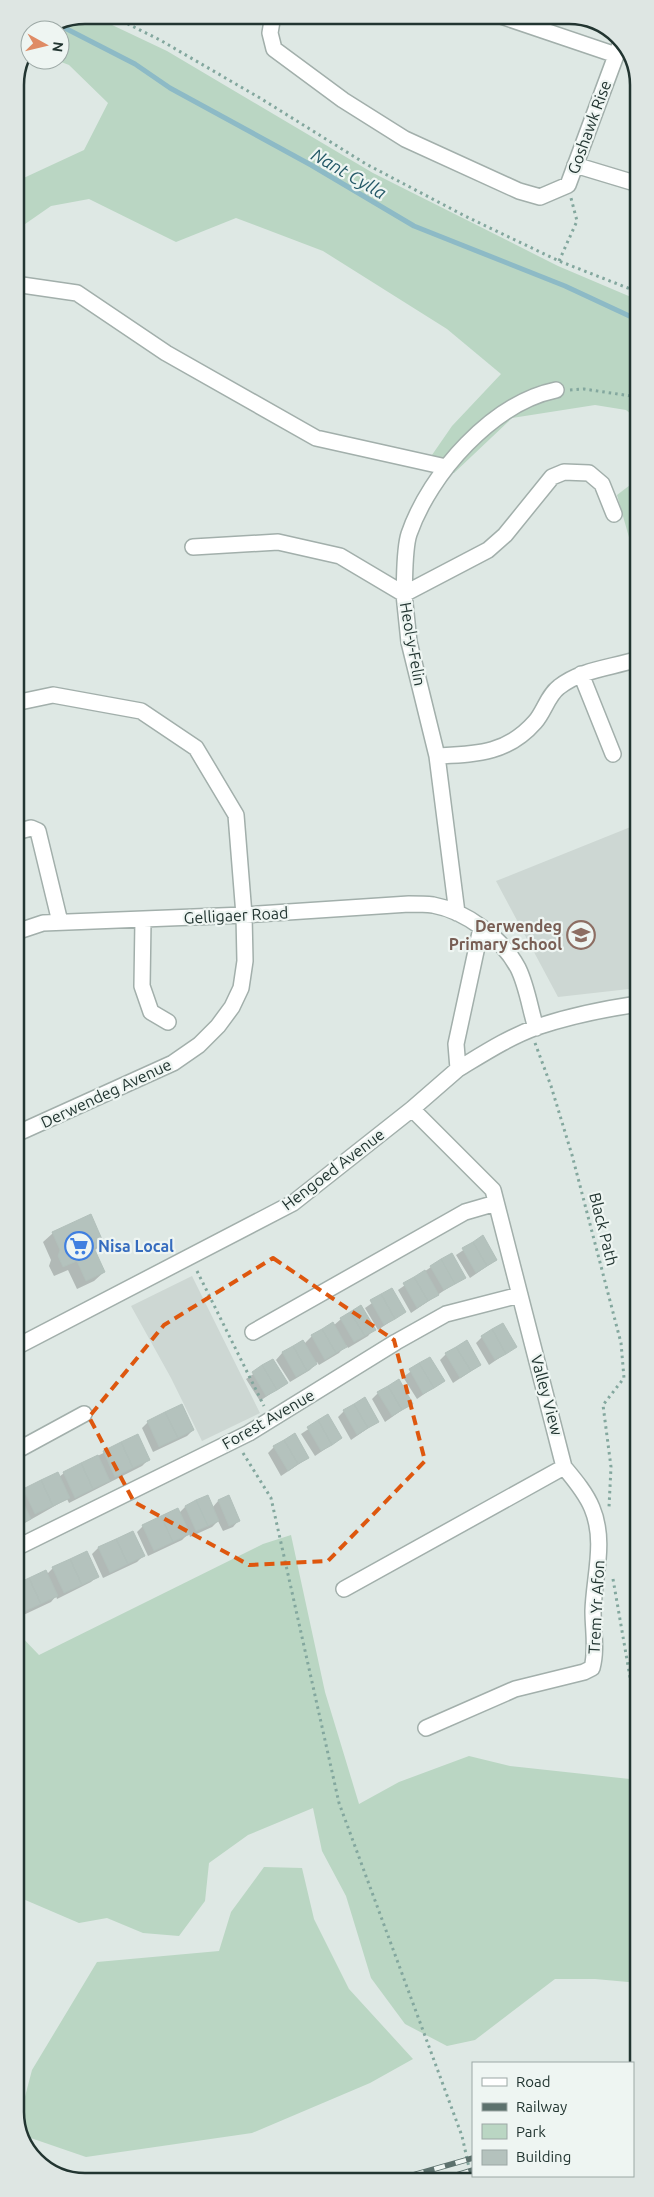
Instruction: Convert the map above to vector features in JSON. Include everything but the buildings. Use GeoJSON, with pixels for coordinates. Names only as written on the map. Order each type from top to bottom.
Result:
{"type":"FeatureCollection","features":[{"type":"Feature","properties":{"kind":"street"},"geometry":{"type":"LineString","coordinates":[[272,24],[270,33],[274,49],[343,100],[405,139],[519,190],[540,197],[568,185]]}},
{"type":"Feature","properties":{"kind":"street"},"geometry":{"type":"LineString","coordinates":[[527,24],[618,49]]}},
{"type":"Feature","properties":{"kind":"street","name":"Goshawk Rise"},"geometry":{"type":"LineString","coordinates":[[568,185],[618,49]]}},
{"type":"Feature","properties":{"kind":"street"},"geometry":{"type":"LineString","coordinates":[[575,165],[630,182]]}},
{"type":"Feature","properties":{"kind":"street"},"geometry":{"type":"LineString","coordinates":[[24,285],[77,293],[166,353],[316,438],[446,467]]}},
{"type":"Feature","properties":{"kind":"street"},"geometry":{"type":"LineString","coordinates":[[404,594],[408,535],[427,494],[446,467],[467,444],[500,417],[537,394],[556,390]]}},
{"type":"Feature","properties":{"kind":"street"},"geometry":{"type":"LineString","coordinates":[[404,594],[488,550],[505,535],[552,477],[564,472],[589,473],[602,484],[614,514]]}},
{"type":"Feature","properties":{"kind":"street","name":"Heol-y-Felin"},"geometry":{"type":"LineString","coordinates":[[193,547],[278,542],[340,556],[404,594],[409,642],[437,756],[457,913]]}},
{"type":"Feature","properties":{"kind":"street"},"geometry":{"type":"LineString","coordinates":[[437,756],[483,754],[507,745],[535,722],[557,688],[581,674],[630,660]]}},
{"type":"Feature","properties":{"kind":"street"},"geometry":{"type":"LineString","coordinates":[[581,674],[613,754]]}},
{"type":"Feature","properties":{"kind":"street","name":"Derwendeg Avenue"},"geometry":{"type":"LineString","coordinates":[[24,700],[53,695],[141,711],[196,748],[236,815],[244,915],[245,961],[241,988],[232,1007],[218,1026],[199,1044],[173,1063],[24,1130]]}},
{"type":"Feature","properties":{"kind":"street"},"geometry":{"type":"LineString","coordinates":[[24,830],[32,828],[38,831],[60,922]]}},
{"type":"Feature","properties":{"kind":"street","name":"Gelligaer Road"},"geometry":{"type":"LineString","coordinates":[[24,929],[43,923],[244,915],[410,904],[433,905],[457,913],[482,928],[501,946],[518,968],[533,1029]]}},
{"type":"Feature","properties":{"kind":"street"},"geometry":{"type":"LineString","coordinates":[[143,920],[142,986],[151,1012],[168,1022]]}},
{"type":"Feature","properties":{"kind":"street"},"geometry":{"type":"LineString","coordinates":[[458,1069],[456,1044],[482,928]]}},
{"type":"Feature","properties":{"kind":"street","name":"Hengoed Avenue"},"geometry":{"type":"LineString","coordinates":[[24,1343],[293,1203],[412,1109],[458,1069],[494,1047],[533,1029],[602,1010],[630,1005]]}},
{"type":"Feature","properties":{"kind":"street","name":"Valley View"},"geometry":{"type":"LineString","coordinates":[[412,1109],[493,1190],[564,1467]]}},
{"type":"Feature","properties":{"kind":"street"},"geometry":{"type":"LineString","coordinates":[[253,1332],[464,1212],[496,1203]]}},
{"type":"Feature","properties":{"kind":"street","name":"Forest Avenue"},"geometry":{"type":"LineString","coordinates":[[24,1544],[65,1526],[235,1440],[396,1342],[446,1314],[520,1295]]}},
{"type":"Feature","properties":{"kind":"street"},"geometry":{"type":"LineString","coordinates":[[24,1447],[84,1414]]}},
{"type":"Feature","properties":{"kind":"street"},"geometry":{"type":"LineString","coordinates":[[344,1589],[564,1467]]}},
{"type":"Feature","properties":{"kind":"street","name":"Trem Yr Afon"},"geometry":{"type":"LineString","coordinates":[[426,1728],[515,1690],[584,1672],[592,1668],[594,1660],[593,1610],[599,1558],[598,1533],[592,1508],[564,1467]]}},
{"type":"Feature","properties":{"kind":"path"},"geometry":{"type":"LineString","coordinates":[[128,24],[160,40],[243,88],[366,164],[465,216],[559,261],[630,289]]}},
{"type":"Feature","properties":{"kind":"path"},"geometry":{"type":"LineString","coordinates":[[559,261],[577,221],[568,185]]}},
{"type":"Feature","properties":{"kind":"path"},"geometry":{"type":"LineString","coordinates":[[556,390],[584,389],[630,396]]}},
{"type":"Feature","properties":{"kind":"path","name":"Black Path"},"geometry":{"type":"LineString","coordinates":[[533,1029],[572,1155],[621,1343],[624,1378],[603,1404],[611,1467],[609,1513]]}},
{"type":"Feature","properties":{"kind":"path"},"geometry":{"type":"LineString","coordinates":[[190,1257],[270,1420]]}},
{"type":"Feature","properties":{"kind":"path"},"geometry":{"type":"LineString","coordinates":[[235,1440],[271,1498],[339,1804],[462,2136],[470,2173]]}},
{"type":"Feature","properties":{"kind":"path"},"geometry":{"type":"LineString","coordinates":[[612,1573],[630,1677]]}},
{"type":"Feature","properties":{"kind":"highlighted area"},"geometry":{"type":"Polygon","coordinates":[[[273,1258],[394,1340],[425,1461],[328,1561],[249,1565],[134,1502],[89,1417],[164,1325],[273,1258]]]}},
{"type":"Feature","properties":{"kind":"shaded area","name":"Derwendeg Primary School"},"geometry":{"type":"Polygon","coordinates":[[[630,827],[630,989],[558,997],[496,881],[630,827]]]}},
{"type":"Feature","properties":{"kind":"shaded area"},"geometry":{"type":"Polygon","coordinates":[[[192,1276],[260,1413],[202,1441],[171,1378],[131,1306],[192,1276]]]}},
{"type":"Feature","properties":{"kind":"green space"},"geometry":{"type":"Polygon","coordinates":[[[110,24],[167,51],[373,173],[558,266],[630,297],[630,413],[626,410],[595,405],[512,418],[454,473],[423,468],[452,426],[501,374],[447,329],[323,251],[236,218],[176,242],[89,199],[51,206],[24,225],[24,178],[84,150],[108,103],[70,66],[70,26],[110,24]]]}},
{"type":"Feature","properties":{"kind":"green space"},"geometry":{"type":"Polygon","coordinates":[[[630,485],[630,541],[617,495],[630,485]]]}},
{"type":"Feature","properties":{"kind":"green space"},"geometry":{"type":"Polygon","coordinates":[[[291,1535],[325,1692],[359,1804],[399,1782],[469,1756],[510,1766],[630,1779],[630,1982],[595,1979],[555,1979],[475,2040],[447,2046],[405,2024],[371,1978],[346,1896],[322,1851],[313,1808],[248,1835],[209,1863],[205,1901],[179,1936],[143,1933],[107,1918],[79,1923],[24,1899],[24,1639],[39,1655],[263,1544],[291,1535]]]}},
{"type":"Feature","properties":{"kind":"green space"},"geometry":{"type":"Polygon","coordinates":[[[264,1867],[302,1868],[314,1919],[349,1989],[413,2059],[370,2083],[252,2133],[86,2157],[29,2137],[25,2124],[24,2100],[32,2070],[97,1962],[219,1951],[231,1912],[264,1867]]]}},
{"type":"Feature","properties":{"kind":"waterway","name":"Nant Cylla"},"geometry":{"type":"LineString","coordinates":[[70,31],[135,64],[170,88],[311,165],[414,226],[565,286],[630,316]]}},
{"type":"Feature","properties":{"kind":"railway"},"geometry":{"type":"LineString","coordinates":[[420,2173],[472,2158]]}},
{"type":"Feature","properties":{"kind":"railway"},"geometry":{"type":"LineString","coordinates":[[463,2173],[472,2170]]}},
{"type":"Feature","properties":{"kind":"place","name":"Derwendeg Primary School"},"geometry":{"type":"Point","coordinates":[581,935]}},
{"type":"Feature","properties":{"kind":"place","name":"Nisa Local"},"geometry":{"type":"Point","coordinates":[79,1246]}}]}
